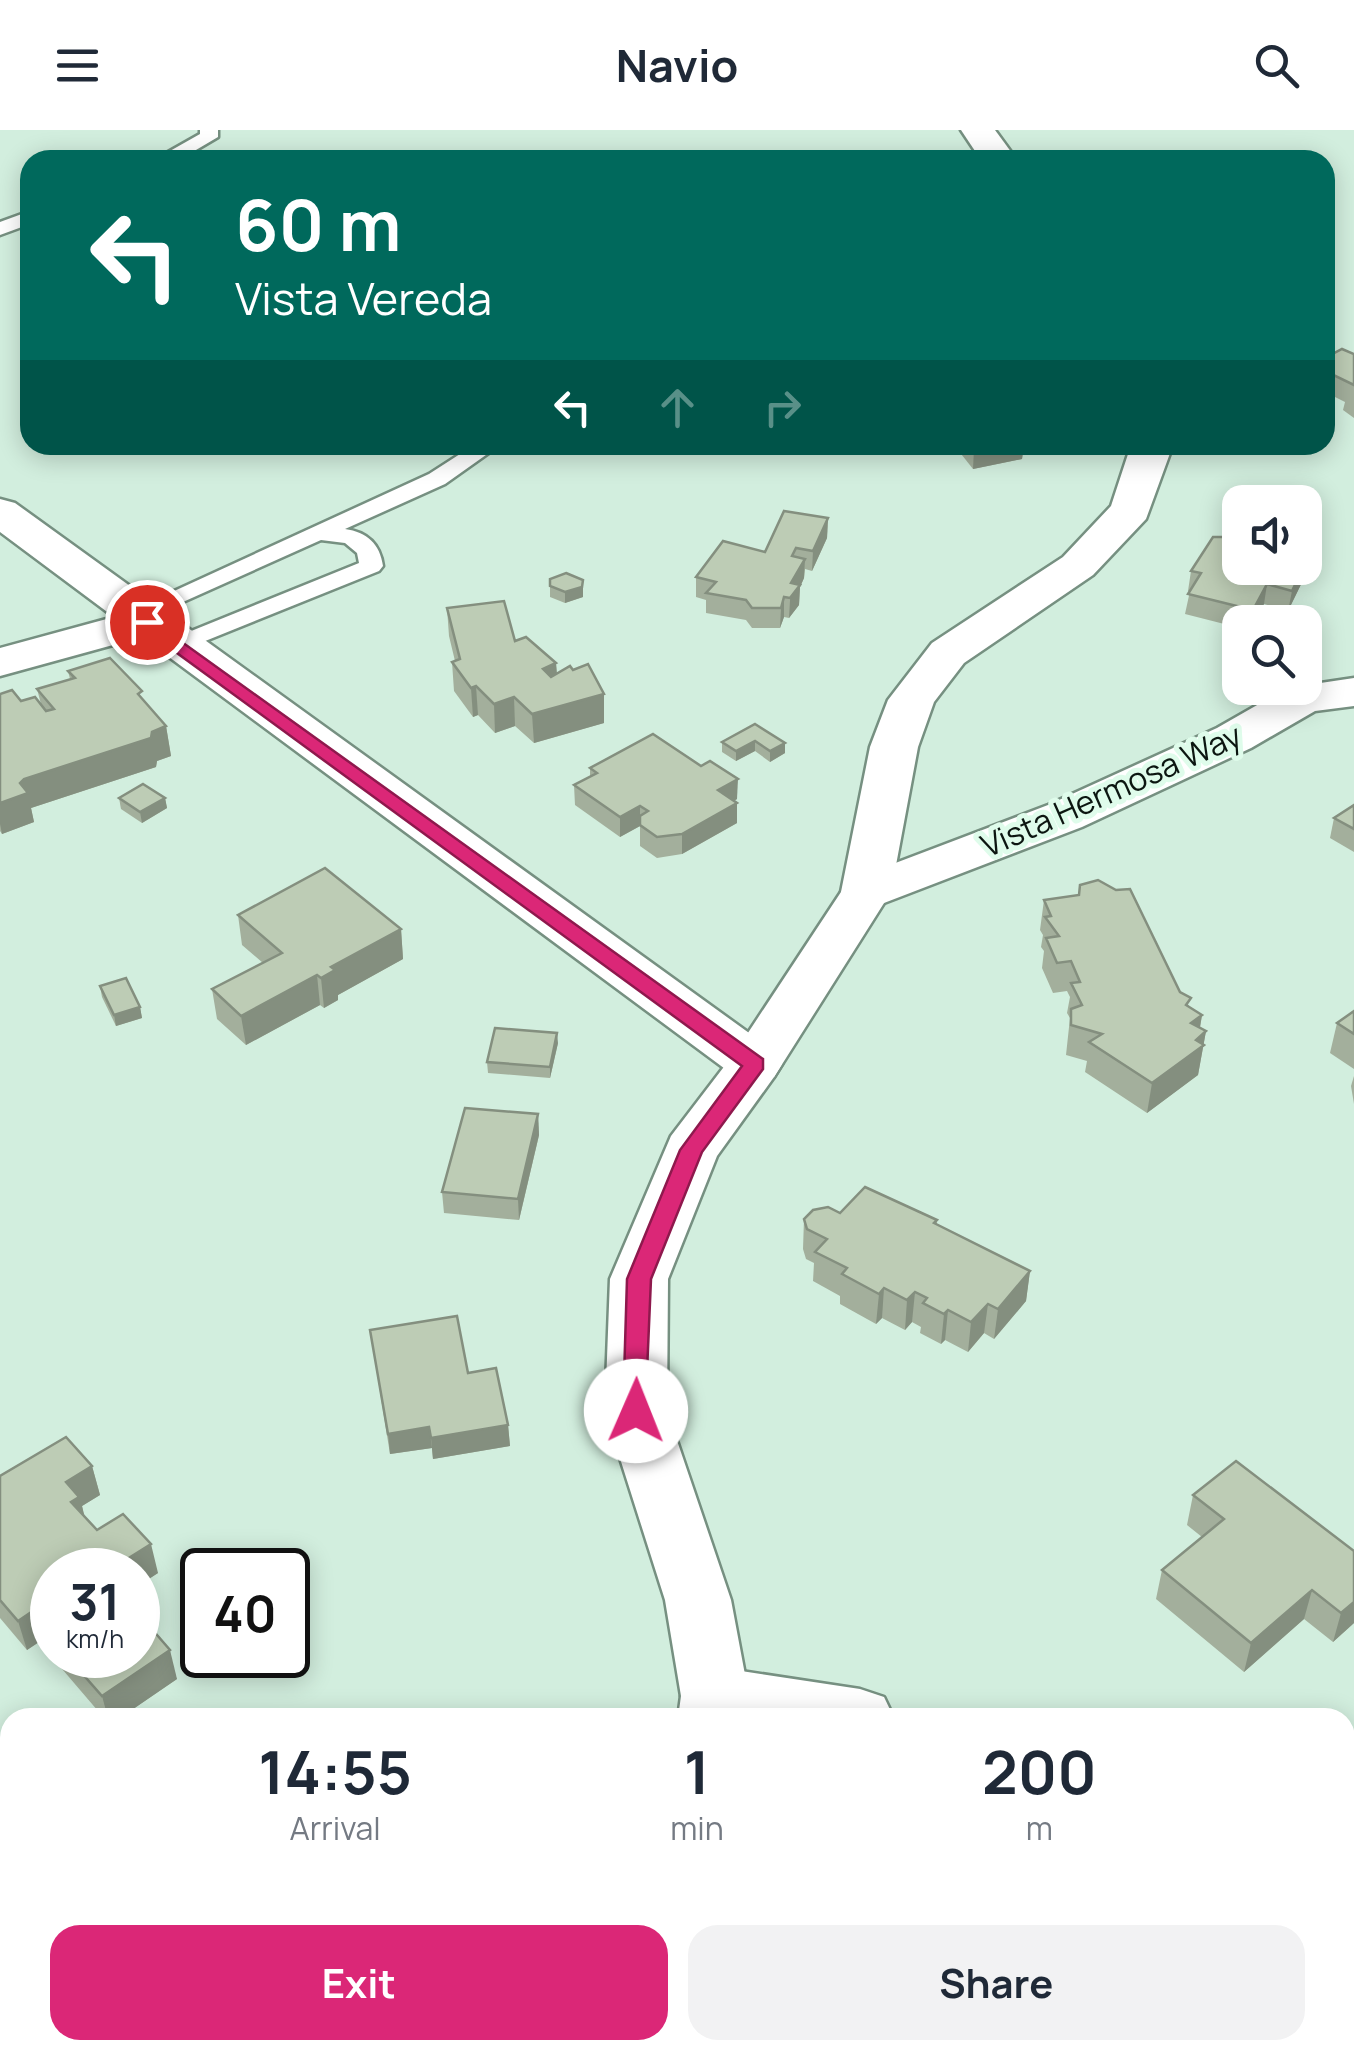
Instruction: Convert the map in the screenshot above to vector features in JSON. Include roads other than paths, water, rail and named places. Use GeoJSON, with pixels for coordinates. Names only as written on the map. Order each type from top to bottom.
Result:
{"type":"FeatureCollection","features":[{"type":"Feature","properties":{"kind":"street"},"geometry":{"type":"LineString","coordinates":[[713,1707],[698,1600],[636,1411],[639,1279],[691,1150],[755,1064],[866,892],[894,747],[911,700],[948,653],[1078,566],[1131,510],[1149,455]]}},
{"type":"Feature","properties":{"kind":"street"},"geometry":{"type":"LineString","coordinates":[[0,512],[755,1064]]}},
{"type":"Feature","properties":{"kind":"street"},"geometry":{"type":"LineString","coordinates":[[0,662],[154,627]]}},
{"type":"Feature","properties":{"kind":"street","name":"Vista Hermosa Way"},"geometry":{"type":"LineString","coordinates":[[866,892],[1066,816],[1234,738],[1303,698],[1354,692]]}},
{"type":"Feature","properties":{"kind":"lane"},"geometry":{"type":"LineString","coordinates":[[183,150],[209,136],[208,130]]}},
{"type":"Feature","properties":{"kind":"lane"},"geometry":{"type":"LineString","coordinates":[[154,627],[318,533],[437,479],[474,455]]}},
{"type":"Feature","properties":{"kind":"lane"},"geometry":{"type":"LineString","coordinates":[[154,627],[371,566],[369,550],[352,537],[318,533]]}}]}
